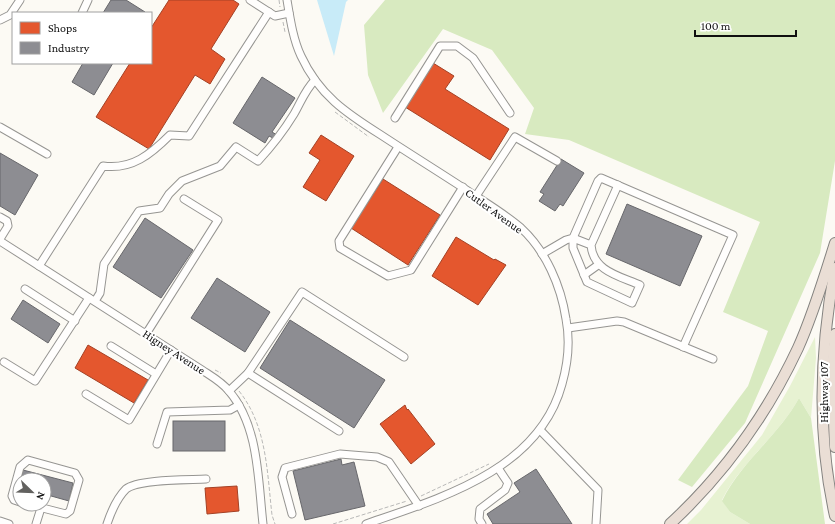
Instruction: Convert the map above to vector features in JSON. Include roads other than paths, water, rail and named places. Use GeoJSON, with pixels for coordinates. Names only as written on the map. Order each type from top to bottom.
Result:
{"type":"FeatureCollection","features":[{"type":"Feature","properties":{"kind":"highway"},"geometry":{"type":"LineString","coordinates":[[670,524],[717,474],[762,414],[798,348],[815,306],[835,243]]}},
{"type":"Feature","properties":{"kind":"highway","name":"Highway 107"},"geometry":{"type":"LineString","coordinates":[[835,268],[826,328],[823,406],[830,496],[835,516]]}},
{"type":"Feature","properties":{"kind":"highway"},"geometry":{"type":"LineString","coordinates":[[835,334],[832,372],[835,447]]}},
{"type":"Feature","properties":{"kind":"street"},"geometry":{"type":"LineString","coordinates":[[0,20],[10,15],[20,0]]}},
{"type":"Feature","properties":{"kind":"street"},"geometry":{"type":"LineString","coordinates":[[82,12],[88,0]]}},
{"type":"Feature","properties":{"kind":"street"},"geometry":{"type":"LineString","coordinates":[[250,0],[275,16],[286,14]]}},
{"type":"Feature","properties":{"kind":"street","name":"Cutler Avenue"},"geometry":{"type":"LineString","coordinates":[[287,0],[286,14],[300,55],[315,80],[337,105],[398,147],[463,187],[509,218],[522,230],[542,254],[560,293],[568,328],[568,354],[560,391],[550,414],[540,430],[526,446],[498,468],[419,506],[366,524]]}},
{"type":"Feature","properties":{"kind":"street"},"geometry":{"type":"LineString","coordinates":[[39,266],[103,166],[122,167],[136,162],[154,151],[170,135],[189,136],[269,12]]}},
{"type":"Feature","properties":{"kind":"street"},"geometry":{"type":"LineString","coordinates":[[395,118],[440,46],[457,46],[473,58],[510,113]]}},
{"type":"Feature","properties":{"kind":"street"},"geometry":{"type":"LineString","coordinates":[[4,362],[36,381],[74,321],[92,300],[100,294],[104,264],[139,211],[160,208],[169,194],[182,181],[220,166],[236,148],[258,161],[276,142],[307,88],[315,80]]}},
{"type":"Feature","properties":{"kind":"street"},"geometry":{"type":"LineString","coordinates":[[0,127],[47,154]]}},
{"type":"Feature","properties":{"kind":"street"},"geometry":{"type":"LineString","coordinates":[[476,196],[515,137],[557,161]]}},
{"type":"Feature","properties":{"kind":"street"},"geometry":{"type":"LineString","coordinates":[[398,147],[339,242],[340,248],[388,276],[411,270],[463,187]]}},
{"type":"Feature","properties":{"kind":"street"},"geometry":{"type":"LineString","coordinates":[[618,185],[591,245],[592,254],[598,265],[640,285],[632,303],[589,284],[573,248],[573,238],[598,181],[601,178],[605,179],[733,234],[683,347]]}},
{"type":"Feature","properties":{"kind":"street"},"geometry":{"type":"LineString","coordinates":[[146,334],[218,220],[184,199]]}},
{"type":"Feature","properties":{"kind":"street"},"geometry":{"type":"LineString","coordinates":[[0,217],[7,221],[8,226],[0,240]]}},
{"type":"Feature","properties":{"kind":"street"},"geometry":{"type":"LineString","coordinates":[[542,254],[566,240],[573,238],[591,245]]}},
{"type":"Feature","properties":{"kind":"street","name":"Higney Avenue"},"geometry":{"type":"LineString","coordinates":[[0,240],[202,370],[229,391],[239,405],[249,428],[253,445],[263,524]]}},
{"type":"Feature","properties":{"kind":"street"},"geometry":{"type":"LineString","coordinates":[[584,275],[598,265]]}},
{"type":"Feature","properties":{"kind":"street"},"geometry":{"type":"LineString","coordinates":[[25,289],[74,321]]}},
{"type":"Feature","properties":{"kind":"street"},"geometry":{"type":"LineString","coordinates":[[229,391],[248,373],[302,292],[404,357]]}},
{"type":"Feature","properties":{"kind":"street"},"geometry":{"type":"LineString","coordinates":[[568,328],[617,321],[624,322],[713,359]]}},
{"type":"Feature","properties":{"kind":"street"},"geometry":{"type":"LineString","coordinates":[[111,346],[156,374]]}},
{"type":"Feature","properties":{"kind":"street"},"geometry":{"type":"LineString","coordinates":[[86,394],[129,420],[171,350]]}},
{"type":"Feature","properties":{"kind":"street"},"geometry":{"type":"LineString","coordinates":[[248,373],[339,431]]}},
{"type":"Feature","properties":{"kind":"street"},"geometry":{"type":"LineString","coordinates":[[157,444],[167,412],[230,410],[239,405]]}},
{"type":"Feature","properties":{"kind":"street"},"geometry":{"type":"LineString","coordinates":[[540,430],[598,490],[596,524]]}},
{"type":"Feature","properties":{"kind":"street"},"geometry":{"type":"LineString","coordinates":[[292,514],[282,477],[285,468],[340,454],[377,457],[389,462],[419,506]]}},
{"type":"Feature","properties":{"kind":"street"},"geometry":{"type":"LineString","coordinates":[[19,472],[20,467],[28,460],[76,473],[79,480],[70,511],[66,514],[52,511]]}},
{"type":"Feature","properties":{"kind":"street"},"geometry":{"type":"LineString","coordinates":[[482,524],[479,519],[480,509],[505,490],[508,483],[498,468]]}},
{"type":"Feature","properties":{"kind":"street"},"geometry":{"type":"LineString","coordinates":[[107,524],[114,506],[127,488],[146,482],[206,479]]}},
{"type":"Feature","properties":{"kind":"street"},"geometry":{"type":"LineString","coordinates":[[36,524],[40,512]]}},
{"type":"Feature","properties":{"kind":"street"},"geometry":{"type":"LineString","coordinates":[[0,521],[9,524]]}},
{"type":"Feature","properties":{"kind":"water"},"geometry":{"type":"Polygon","coordinates":[[[317,0],[348,0],[346,2],[334,56],[317,0]]]}}]}
